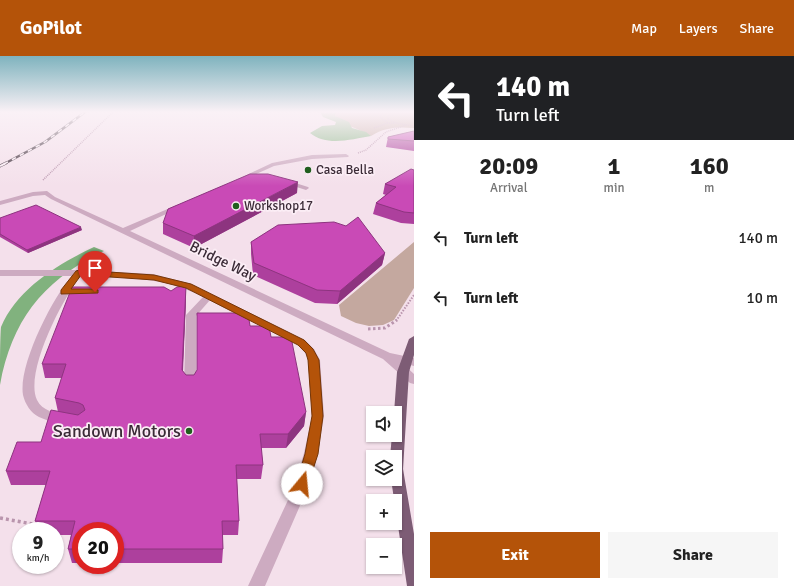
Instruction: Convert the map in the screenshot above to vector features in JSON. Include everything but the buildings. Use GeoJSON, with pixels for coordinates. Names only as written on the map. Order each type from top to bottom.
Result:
{"type":"FeatureCollection","features":[{"type":"Feature","properties":{"kind":"main road"},"geometry":{"type":"LineString","coordinates":[[414,339],[396,469],[414,582]]}},
{"type":"Feature","properties":{"kind":"lane"},"geometry":{"type":"LineString","coordinates":[[234,182],[272,165],[312,157],[346,156]]}},
{"type":"Feature","properties":{"kind":"lane"},"geometry":{"type":"LineString","coordinates":[[255,172],[270,177]]}},
{"type":"Feature","properties":{"kind":"lane"},"geometry":{"type":"LineString","coordinates":[[277,179],[306,188]]}},
{"type":"Feature","properties":{"kind":"lane","name":"Bridge Way"},"geometry":{"type":"LineString","coordinates":[[0,203],[33,194],[47,193],[53,198],[410,368]]}},
{"type":"Feature","properties":{"kind":"lane"},"geometry":{"type":"LineString","coordinates":[[124,231],[185,204]]}},
{"type":"Feature","properties":{"kind":"lane"},"geometry":{"type":"LineString","coordinates":[[0,273],[79,273],[154,278],[188,286],[301,342],[310,351],[314,360],[318,416],[311,454],[302,484],[265,569],[256,586]]}},
{"type":"Feature","properties":{"kind":"lane"},"geometry":{"type":"LineString","coordinates":[[74,421],[42,414],[29,396],[32,369],[43,335],[64,292],[79,273]]}},
{"type":"Feature","properties":{"kind":"lane"},"geometry":{"type":"LineString","coordinates":[[64,292],[80,292]]}},
{"type":"Feature","properties":{"kind":"lane"},"geometry":{"type":"LineString","coordinates":[[190,384],[191,315],[209,296]]}},
{"type":"Feature","properties":{"kind":"path"},"geometry":{"type":"LineString","coordinates":[[40,183],[88,137]]}},
{"type":"Feature","properties":{"kind":"path"},"geometry":{"type":"LineString","coordinates":[[346,156],[366,151],[379,137]]}},
{"type":"Feature","properties":{"kind":"path"},"geometry":{"type":"LineString","coordinates":[[362,328],[369,330],[391,327],[398,322],[414,295]]}},
{"type":"Feature","properties":{"kind":"path"},"geometry":{"type":"LineString","coordinates":[[0,518],[25,522]]}},
{"type":"Feature","properties":{"kind":"shaded area"},"geometry":{"type":"Polygon","coordinates":[[[317,137],[367,137],[340,141],[324,140],[317,137]]]}},
{"type":"Feature","properties":{"kind":"shaded area"},"geometry":{"type":"Polygon","coordinates":[[[414,242],[414,288],[394,320],[383,325],[369,326],[356,323],[341,316],[339,305],[414,242]]]}},
{"type":"Feature","properties":{"kind":"shaded area"},"geometry":{"type":"Polygon","coordinates":[[[94,247],[104,251],[83,262],[64,275],[34,304],[22,321],[5,361],[0,385],[1,327],[8,313],[28,289],[40,279],[67,261],[94,247]]]}},
{"type":"Feature","properties":{"kind":"railway"},"geometry":{"type":"LineString","coordinates":[[4,164],[52,137]]}},
{"type":"Feature","properties":{"kind":"railway"},"geometry":{"type":"LineString","coordinates":[[0,166],[4,164]]}},
{"type":"Feature","properties":{"kind":"place","name":"Casa Bella"},"geometry":{"type":"Point","coordinates":[308,170]}},
{"type":"Feature","properties":{"kind":"place","name":"Workshop17"},"geometry":{"type":"Point","coordinates":[236,206]}},
{"type":"Feature","properties":{"kind":"place","name":"Sandown Motors"},"geometry":{"type":"Point","coordinates":[189,431]}},
{"type":"Feature","properties":{"kind":"route"},"geometry":{"type":"LineString","coordinates":[[95,292],[64,292],[79,273],[123,274],[154,278],[188,286],[301,342],[310,351],[314,360],[318,416],[311,454],[302,484]]}}]}
